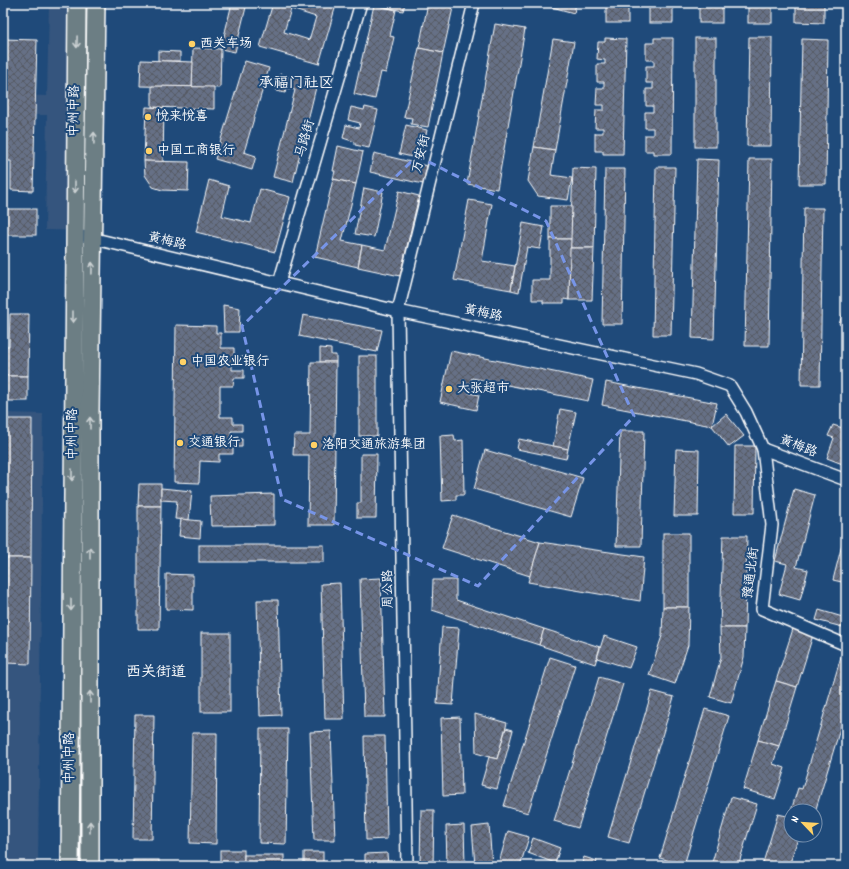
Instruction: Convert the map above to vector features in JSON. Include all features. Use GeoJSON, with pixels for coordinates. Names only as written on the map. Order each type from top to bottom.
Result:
{"type":"FeatureCollection","features":[{"type":"Feature","properties":{"kind":"main road","name":"中州中路"},"geometry":{"type":"LineString","coordinates":[[70,866],[77,3]]}},
{"type":"Feature","properties":{"kind":"main road","name":"中州中路"},"geometry":{"type":"LineString","coordinates":[[90,866],[90,411],[96,3]]}},
{"type":"Feature","properties":{"kind":"street","name":"马路街"},"geometry":{"type":"LineString","coordinates":[[279,283],[361,3]]}},
{"type":"Feature","properties":{"kind":"street","name":"万安街"},"geometry":{"type":"LineString","coordinates":[[398,311],[474,3]]}},
{"type":"Feature","properties":{"kind":"street","name":"黄梅路"},"geometry":{"type":"LineString","coordinates":[[74,234],[398,311],[696,374],[730,386],[746,412],[763,449],[846,480]]}},
{"type":"Feature","properties":{"kind":"street","name":"周公路"},"geometry":{"type":"LineString","coordinates":[[398,311],[407,866]]}},
{"type":"Feature","properties":{"kind":"street","name":"豫通北街"},"geometry":{"type":"LineString","coordinates":[[763,449],[772,525],[762,610],[846,645]]}},
{"type":"Feature","properties":{"kind":"highlighted area"},"geometry":{"type":"Polygon","coordinates":[[[417,156],[546,221],[634,416],[478,586],[282,499],[242,326],[417,156]]]}},
{"type":"Feature","properties":{"kind":"shaded area"},"geometry":{"type":"Polygon","coordinates":[[[49,3],[101,3],[96,231],[45,230],[47,115],[35,115],[34,165],[18,165],[19,95],[47,96],[49,3]]]}},
{"type":"Feature","properties":{"kind":"shaded area"},"geometry":{"type":"Polygon","coordinates":[[[3,413],[43,414],[38,866],[3,866],[3,413]]]}},
{"type":"Feature","properties":{"kind":"building"},"geometry":{"type":"Polygon","coordinates":[[[232,3],[247,3],[235,52],[221,49],[232,3]]]}},
{"type":"Feature","properties":{"kind":"building"},"geometry":{"type":"Polygon","coordinates":[[[273,3],[329,3],[336,5],[319,64],[260,47],[273,3]],[[291,9],[284,32],[309,40],[316,17],[291,9]]]}},
{"type":"Feature","properties":{"kind":"building"},"geometry":{"type":"Polygon","coordinates":[[[377,3],[405,3],[403,11],[376,5],[377,3]]]}},
{"type":"Feature","properties":{"kind":"building"},"geometry":{"type":"Polygon","coordinates":[[[428,3],[454,3],[443,53],[419,48],[428,3]]]}},
{"type":"Feature","properties":{"kind":"building"},"geometry":{"type":"Polygon","coordinates":[[[553,3],[576,3],[574,13],[552,7],[553,3]]]}},
{"type":"Feature","properties":{"kind":"building"},"geometry":{"type":"Polygon","coordinates":[[[606,3],[628,3],[628,23],[606,23],[606,3]]]}},
{"type":"Feature","properties":{"kind":"building"},"geometry":{"type":"Polygon","coordinates":[[[649,3],[673,3],[673,23],[649,23],[649,3]]]}},
{"type":"Feature","properties":{"kind":"building"},"geometry":{"type":"Polygon","coordinates":[[[699,3],[722,3],[722,23],[699,23],[699,3]]]}},
{"type":"Feature","properties":{"kind":"building"},"geometry":{"type":"Polygon","coordinates":[[[748,3],[772,3],[772,23],[748,23],[748,3]]]}},
{"type":"Feature","properties":{"kind":"building"},"geometry":{"type":"Polygon","coordinates":[[[796,3],[824,3],[824,23],[796,22],[796,3]]]}},
{"type":"Feature","properties":{"kind":"building"},"geometry":{"type":"Polygon","coordinates":[[[374,5],[396,10],[390,36],[394,37],[386,73],[381,72],[375,99],[354,94],[374,5]]]}},
{"type":"Feature","properties":{"kind":"building"},"geometry":{"type":"Polygon","coordinates":[[[495,24],[525,29],[497,189],[467,184],[495,24]]]}},
{"type":"Feature","properties":{"kind":"building"},"geometry":{"type":"Polygon","coordinates":[[[749,37],[772,37],[771,146],[747,146],[749,37]]]}},
{"type":"Feature","properties":{"kind":"building"},"geometry":{"type":"Polygon","coordinates":[[[605,38],[626,39],[623,154],[603,154],[603,151],[595,151],[595,133],[603,133],[603,128],[595,128],[596,110],[604,110],[604,105],[596,105],[597,88],[604,88],[604,82],[597,82],[597,64],[605,64],[605,60],[597,59],[598,42],[605,42],[605,38]]]}},
{"type":"Feature","properties":{"kind":"building"},"geometry":{"type":"Polygon","coordinates":[[[654,38],[673,38],[672,154],[653,154],[653,151],[645,151],[645,135],[653,135],[653,128],[645,128],[645,112],[653,112],[653,106],[646,106],[646,89],[653,89],[653,83],[646,83],[646,66],[654,66],[654,60],[646,60],[646,43],[654,43],[654,38]]]}},
{"type":"Feature","properties":{"kind":"building"},"geometry":{"type":"Polygon","coordinates":[[[695,38],[716,38],[716,147],[695,147],[695,38]]]}},
{"type":"Feature","properties":{"kind":"building"},"geometry":{"type":"Polygon","coordinates":[[[3,39],[37,40],[33,191],[11,190],[11,161],[3,161],[3,39]]]}},
{"type":"Feature","properties":{"kind":"building"},"geometry":{"type":"Polygon","coordinates":[[[553,39],[574,42],[555,150],[534,147],[553,39]]]}},
{"type":"Feature","properties":{"kind":"building"},"geometry":{"type":"Polygon","coordinates":[[[802,39],[828,40],[826,184],[799,184],[802,39]]]}},
{"type":"Feature","properties":{"kind":"building"},"geometry":{"type":"Polygon","coordinates":[[[193,48],[221,49],[220,88],[192,87],[193,48]]]}},
{"type":"Feature","properties":{"kind":"building"},"geometry":{"type":"Polygon","coordinates":[[[419,48],[443,53],[428,127],[411,124],[412,118],[404,117],[419,48]]]}},
{"type":"Feature","properties":{"kind":"building"},"geometry":{"type":"Polygon","coordinates":[[[158,51],[180,52],[180,61],[158,61],[158,51]]]}},
{"type":"Feature","properties":{"kind":"building"},"geometry":{"type":"Polygon","coordinates":[[[141,60],[193,62],[192,87],[140,86],[141,60]]]}},
{"type":"Feature","properties":{"kind":"building"},"geometry":{"type":"Polygon","coordinates":[[[245,61],[269,68],[244,152],[256,156],[252,170],[215,159],[245,61]]]}},
{"type":"Feature","properties":{"kind":"building"},"geometry":{"type":"Polygon","coordinates":[[[280,74],[317,83],[293,182],[273,177],[295,90],[287,88],[285,93],[276,91],[280,74]]]}},
{"type":"Feature","properties":{"kind":"building"},"geometry":{"type":"Polygon","coordinates":[[[152,86],[214,87],[214,109],[152,107],[152,86]]]}},
{"type":"Feature","properties":{"kind":"building"},"geometry":{"type":"Polygon","coordinates":[[[146,107],[164,108],[163,162],[144,161],[146,107]]]}},
{"type":"Feature","properties":{"kind":"building"},"geometry":{"type":"Polygon","coordinates":[[[351,107],[364,110],[365,107],[378,110],[369,148],[355,145],[355,142],[343,138],[346,125],[359,128],[360,123],[348,120],[351,107]]]}},
{"type":"Feature","properties":{"kind":"building"},"geometry":{"type":"Polygon","coordinates":[[[406,125],[427,130],[421,159],[399,154],[406,125]]]}},
{"type":"Feature","properties":{"kind":"building"},"geometry":{"type":"Polygon","coordinates":[[[338,146],[363,152],[356,184],[333,179],[338,146]]]}},
{"type":"Feature","properties":{"kind":"building"},"geometry":{"type":"Polygon","coordinates":[[[534,147],[555,150],[551,175],[572,178],[568,200],[538,196],[528,181],[534,147]]]}},
{"type":"Feature","properties":{"kind":"building"},"geometry":{"type":"Polygon","coordinates":[[[374,153],[427,166],[423,184],[370,172],[374,153]]]}},
{"type":"Feature","properties":{"kind":"building"},"geometry":{"type":"Polygon","coordinates":[[[697,159],[719,160],[714,339],[692,338],[697,159]]]}},
{"type":"Feature","properties":{"kind":"building"},"geometry":{"type":"Polygon","coordinates":[[[749,159],[772,159],[769,346],[745,346],[749,159]]]}},
{"type":"Feature","properties":{"kind":"building"},"geometry":{"type":"Polygon","coordinates":[[[144,161],[189,162],[188,191],[162,190],[153,187],[145,175],[144,161]]]}},
{"type":"Feature","properties":{"kind":"building"},"geometry":{"type":"Polygon","coordinates":[[[656,167],[675,167],[671,335],[653,335],[656,167]]]}},
{"type":"Feature","properties":{"kind":"building"},"geometry":{"type":"Polygon","coordinates":[[[573,168],[596,169],[594,248],[570,248],[573,168]]]}},
{"type":"Feature","properties":{"kind":"building"},"geometry":{"type":"Polygon","coordinates":[[[605,169],[625,169],[622,324],[602,324],[605,169]]]}},
{"type":"Feature","properties":{"kind":"building"},"geometry":{"type":"Polygon","coordinates":[[[333,179],[356,184],[342,241],[362,245],[358,267],[315,257],[333,179]]]}},
{"type":"Feature","properties":{"kind":"building"},"geometry":{"type":"Polygon","coordinates":[[[209,180],[229,186],[222,216],[251,223],[260,189],[290,197],[275,252],[196,232],[209,180]]]}},
{"type":"Feature","properties":{"kind":"building"},"geometry":{"type":"Polygon","coordinates":[[[364,188],[383,192],[374,237],[355,234],[364,188]]]}},
{"type":"Feature","properties":{"kind":"building"},"geometry":{"type":"Polygon","coordinates":[[[399,191],[419,196],[400,276],[358,267],[362,245],[385,250],[399,191]]]}},
{"type":"Feature","properties":{"kind":"building"},"geometry":{"type":"Polygon","coordinates":[[[469,200],[492,204],[482,261],[515,266],[511,290],[454,280],[469,200]]]}},
{"type":"Feature","properties":{"kind":"building"},"geometry":{"type":"Polygon","coordinates":[[[550,206],[572,206],[571,239],[550,239],[550,206]]]}},
{"type":"Feature","properties":{"kind":"building"},"geometry":{"type":"Polygon","coordinates":[[[804,208],[823,208],[820,385],[801,385],[804,208]]]}},
{"type":"Feature","properties":{"kind":"building"},"geometry":{"type":"Polygon","coordinates":[[[3,209],[36,209],[36,235],[3,235],[3,209]]]}},
{"type":"Feature","properties":{"kind":"building"},"geometry":{"type":"Polygon","coordinates":[[[523,223],[544,227],[540,249],[527,247],[519,292],[511,290],[523,223]]]}},
{"type":"Feature","properties":{"kind":"building"},"geometry":{"type":"Polygon","coordinates":[[[550,239],[571,239],[569,300],[564,299],[564,303],[543,303],[543,300],[532,300],[532,280],[550,280],[550,239]]]}},
{"type":"Feature","properties":{"kind":"building"},"geometry":{"type":"Polygon","coordinates":[[[570,248],[594,248],[592,300],[569,300],[570,248]]]}},
{"type":"Feature","properties":{"kind":"building"},"geometry":{"type":"Polygon","coordinates":[[[223,305],[240,308],[239,332],[224,332],[223,305]]]}},
{"type":"Feature","properties":{"kind":"building"},"geometry":{"type":"Polygon","coordinates":[[[846,305],[846,327],[839,324],[846,305]]]}},
{"type":"Feature","properties":{"kind":"building"},"geometry":{"type":"Polygon","coordinates":[[[10,314],[29,314],[28,376],[3,376],[3,346],[9,346],[10,314]]]}},
{"type":"Feature","properties":{"kind":"building"},"geometry":{"type":"Polygon","coordinates":[[[303,315],[382,330],[377,352],[299,336],[303,315]]]}},
{"type":"Feature","properties":{"kind":"building"},"geometry":{"type":"Polygon","coordinates":[[[176,325],[216,326],[216,333],[221,333],[221,348],[234,348],[234,356],[244,357],[244,364],[232,364],[232,370],[244,370],[244,378],[234,378],[233,386],[220,386],[220,417],[233,417],[233,424],[242,424],[242,431],[231,431],[231,439],[242,439],[242,447],[233,447],[233,454],[219,454],[219,462],[200,461],[199,483],[174,482],[176,325]]]}},
{"type":"Feature","properties":{"kind":"building"},"geometry":{"type":"Polygon","coordinates":[[[320,348],[331,349],[331,355],[336,355],[336,362],[320,362],[320,348]]]}},
{"type":"Feature","properties":{"kind":"building"},"geometry":{"type":"Polygon","coordinates":[[[451,351],[593,380],[588,401],[472,378],[469,393],[479,395],[476,410],[440,402],[451,351]]]}},
{"type":"Feature","properties":{"kind":"building"},"geometry":{"type":"Polygon","coordinates":[[[359,356],[377,356],[377,436],[359,436],[359,356]]]}},
{"type":"Feature","properties":{"kind":"building","name":"洛阳交通旅游集团"},"geometry":{"type":"Polygon","coordinates":[[[311,362],[336,362],[334,525],[308,525],[309,455],[293,455],[294,435],[310,435],[311,362]]]}},
{"type":"Feature","properties":{"kind":"building"},"geometry":{"type":"Polygon","coordinates":[[[3,376],[28,376],[28,401],[3,401],[3,376]]]}},
{"type":"Feature","properties":{"kind":"building"},"geometry":{"type":"Polygon","coordinates":[[[606,382],[717,403],[712,426],[602,405],[606,382]]]}},
{"type":"Feature","properties":{"kind":"building"},"geometry":{"type":"Polygon","coordinates":[[[560,409],[576,412],[568,449],[553,446],[560,409]]]}},
{"type":"Feature","properties":{"kind":"building"},"geometry":{"type":"Polygon","coordinates":[[[726,414],[744,436],[729,447],[712,426],[726,414]]]}},
{"type":"Feature","properties":{"kind":"building"},"geometry":{"type":"Polygon","coordinates":[[[3,419],[32,419],[31,558],[3,558],[3,419]]]}},
{"type":"Feature","properties":{"kind":"building"},"geometry":{"type":"Polygon","coordinates":[[[833,425],[846,429],[845,465],[827,458],[834,438],[828,436],[833,425]]]}},
{"type":"Feature","properties":{"kind":"building"},"geometry":{"type":"Polygon","coordinates":[[[620,431],[644,431],[641,546],[616,546],[620,431]]]}},
{"type":"Feature","properties":{"kind":"building"},"geometry":{"type":"Polygon","coordinates":[[[454,435],[455,441],[463,440],[464,495],[456,495],[456,500],[442,501],[440,436],[454,435]]]}},
{"type":"Feature","properties":{"kind":"building"},"geometry":{"type":"Polygon","coordinates":[[[519,439],[568,449],[566,459],[517,449],[519,439]]]}},
{"type":"Feature","properties":{"kind":"building"},"geometry":{"type":"Polygon","coordinates":[[[735,446],[755,446],[754,513],[734,513],[735,446]]]}},
{"type":"Feature","properties":{"kind":"building"},"geometry":{"type":"Polygon","coordinates":[[[676,449],[699,450],[698,516],[674,516],[676,449]]]}},
{"type":"Feature","properties":{"kind":"building"},"geometry":{"type":"Polygon","coordinates":[[[485,450],[583,478],[571,517],[474,489],[485,450]]]}},
{"type":"Feature","properties":{"kind":"building"},"geometry":{"type":"Polygon","coordinates":[[[361,454],[377,454],[376,518],[357,518],[357,503],[361,503],[361,454]]]}},
{"type":"Feature","properties":{"kind":"building"},"geometry":{"type":"Polygon","coordinates":[[[139,484],[161,484],[161,506],[138,506],[139,484]]]}},
{"type":"Feature","properties":{"kind":"building"},"geometry":{"type":"Polygon","coordinates":[[[161,488],[192,491],[189,520],[175,519],[177,501],[161,500],[161,488]]]}},
{"type":"Feature","properties":{"kind":"building"},"geometry":{"type":"Polygon","coordinates":[[[794,489],[815,495],[796,567],[808,570],[800,600],[779,594],[787,564],[775,561],[794,489]]]}},
{"type":"Feature","properties":{"kind":"building"},"geometry":{"type":"Polygon","coordinates":[[[274,494],[274,525],[211,526],[210,496],[274,494]]]}},
{"type":"Feature","properties":{"kind":"building"},"geometry":{"type":"Polygon","coordinates":[[[138,506],[161,506],[159,629],[138,629],[138,506]]]}},
{"type":"Feature","properties":{"kind":"building"},"geometry":{"type":"Polygon","coordinates":[[[453,515],[540,542],[530,576],[442,548],[453,515]]]}},
{"type":"Feature","properties":{"kind":"building"},"geometry":{"type":"Polygon","coordinates":[[[181,519],[201,521],[200,538],[179,536],[181,519]]]}},
{"type":"Feature","properties":{"kind":"building"},"geometry":{"type":"Polygon","coordinates":[[[846,529],[846,583],[833,580],[846,529]]]}},
{"type":"Feature","properties":{"kind":"building"},"geometry":{"type":"Polygon","coordinates":[[[663,533],[689,533],[689,607],[663,607],[663,533]]]}},
{"type":"Feature","properties":{"kind":"building"},"geometry":{"type":"Polygon","coordinates":[[[723,536],[747,536],[745,628],[720,628],[723,536]]]}},
{"type":"Feature","properties":{"kind":"building"},"geometry":{"type":"Polygon","coordinates":[[[540,542],[644,557],[640,601],[528,582],[540,542]]]}},
{"type":"Feature","properties":{"kind":"building"},"geometry":{"type":"Polygon","coordinates":[[[199,545],[324,545],[324,562],[199,562],[199,545]]]}},
{"type":"Feature","properties":{"kind":"building"},"geometry":{"type":"Polygon","coordinates":[[[7,558],[31,558],[30,664],[6,663],[7,558]]]}},
{"type":"Feature","properties":{"kind":"building"},"geometry":{"type":"Polygon","coordinates":[[[166,574],[193,575],[193,610],[166,609],[166,574]]]}},
{"type":"Feature","properties":{"kind":"building"},"geometry":{"type":"Polygon","coordinates":[[[381,578],[385,717],[364,717],[360,579],[381,578]]]}},
{"type":"Feature","properties":{"kind":"building"},"geometry":{"type":"Polygon","coordinates":[[[433,580],[456,580],[456,600],[544,629],[539,645],[432,610],[433,580]]]}},
{"type":"Feature","properties":{"kind":"building"},"geometry":{"type":"Polygon","coordinates":[[[340,583],[344,719],[325,719],[321,584],[340,583]]]}},
{"type":"Feature","properties":{"kind":"building"},"geometry":{"type":"Polygon","coordinates":[[[257,600],[278,600],[281,715],[260,716],[257,600]]]}},
{"type":"Feature","properties":{"kind":"building"},"geometry":{"type":"Polygon","coordinates":[[[663,607],[689,607],[688,645],[675,684],[649,675],[662,636],[663,607]]]}},
{"type":"Feature","properties":{"kind":"building"},"geometry":{"type":"Polygon","coordinates":[[[819,610],[846,618],[846,628],[816,620],[819,610]]]}},
{"type":"Feature","properties":{"kind":"building"},"geometry":{"type":"Polygon","coordinates":[[[442,627],[459,628],[453,705],[437,704],[442,627]]]}},
{"type":"Feature","properties":{"kind":"building"},"geometry":{"type":"Polygon","coordinates":[[[720,628],[745,628],[744,657],[731,703],[710,697],[721,657],[720,628]]]}},
{"type":"Feature","properties":{"kind":"building"},"geometry":{"type":"Polygon","coordinates":[[[544,629],[600,647],[595,664],[539,645],[544,629]]]}},
{"type":"Feature","properties":{"kind":"building"},"geometry":{"type":"Polygon","coordinates":[[[793,629],[813,635],[797,687],[776,681],[793,629]]]}},
{"type":"Feature","properties":{"kind":"building"},"geometry":{"type":"Polygon","coordinates":[[[201,633],[230,633],[230,712],[201,712],[201,633]]]}},
{"type":"Feature","properties":{"kind":"building"},"geometry":{"type":"Polygon","coordinates":[[[604,636],[637,647],[629,668],[597,658],[604,636]]]}},
{"type":"Feature","properties":{"kind":"building"},"geometry":{"type":"Polygon","coordinates":[[[843,650],[846,651],[846,709],[818,803],[793,803],[798,788],[802,789],[843,650]]]}},
{"type":"Feature","properties":{"kind":"building"},"geometry":{"type":"Polygon","coordinates":[[[550,657],[575,665],[528,813],[504,806],[550,657]]]}},
{"type":"Feature","properties":{"kind":"building"},"geometry":{"type":"Polygon","coordinates":[[[599,677],[623,684],[578,828],[554,821],[599,677]]]}},
{"type":"Feature","properties":{"kind":"building"},"geometry":{"type":"Polygon","coordinates":[[[776,681],[797,687],[779,746],[758,740],[776,681]]]}},
{"type":"Feature","properties":{"kind":"building"},"geometry":{"type":"Polygon","coordinates":[[[652,691],[674,697],[629,843],[608,837],[652,691]]]}},
{"type":"Feature","properties":{"kind":"building"},"geometry":{"type":"Polygon","coordinates":[[[705,709],[729,716],[684,865],[660,858],[705,709]]]}},
{"type":"Feature","properties":{"kind":"building"},"geometry":{"type":"Polygon","coordinates":[[[475,714],[507,723],[497,759],[476,753],[475,714]]]}},
{"type":"Feature","properties":{"kind":"building"},"geometry":{"type":"Polygon","coordinates":[[[135,715],[154,715],[152,839],[133,839],[135,715]]]}},
{"type":"Feature","properties":{"kind":"building"},"geometry":{"type":"Polygon","coordinates":[[[460,717],[462,795],[443,796],[441,718],[460,717]]]}},
{"type":"Feature","properties":{"kind":"building"},"geometry":{"type":"Polygon","coordinates":[[[506,728],[513,730],[497,789],[481,785],[489,757],[497,759],[506,728]]]}},
{"type":"Feature","properties":{"kind":"building"},"geometry":{"type":"Polygon","coordinates":[[[260,729],[288,729],[286,844],[259,843],[260,729]]]}},
{"type":"Feature","properties":{"kind":"building"},"geometry":{"type":"Polygon","coordinates":[[[331,731],[335,840],[314,840],[310,732],[331,731]]]}},
{"type":"Feature","properties":{"kind":"building"},"geometry":{"type":"Polygon","coordinates":[[[192,733],[217,733],[216,844],[190,843],[192,733]]]}},
{"type":"Feature","properties":{"kind":"building"},"geometry":{"type":"Polygon","coordinates":[[[364,736],[385,736],[387,839],[366,840],[364,736]]]}},
{"type":"Feature","properties":{"kind":"building"},"geometry":{"type":"Polygon","coordinates":[[[758,740],[779,746],[773,764],[785,768],[775,799],[743,789],[758,740]]]}},
{"type":"Feature","properties":{"kind":"building"},"geometry":{"type":"Polygon","coordinates":[[[731,797],[757,804],[738,866],[711,866],[731,797]]]}},
{"type":"Feature","properties":{"kind":"building"},"geometry":{"type":"Polygon","coordinates":[[[421,810],[434,810],[433,866],[420,866],[421,810]]]}},
{"type":"Feature","properties":{"kind":"building"},"geometry":{"type":"Polygon","coordinates":[[[778,814],[783,815],[783,843],[796,843],[789,866],[762,866],[778,814]]]}},
{"type":"Feature","properties":{"kind":"building"},"geometry":{"type":"Polygon","coordinates":[[[464,825],[465,866],[447,866],[446,826],[464,825]]]}},
{"type":"Feature","properties":{"kind":"building"},"geometry":{"type":"Polygon","coordinates":[[[489,825],[492,866],[475,866],[472,827],[489,825]]]}},
{"type":"Feature","properties":{"kind":"building"},"geometry":{"type":"Polygon","coordinates":[[[508,831],[529,837],[520,866],[498,866],[508,831]]]}},
{"type":"Feature","properties":{"kind":"building"},"geometry":{"type":"Polygon","coordinates":[[[533,838],[560,848],[555,863],[528,853],[533,838]]]}},
{"type":"Feature","properties":{"kind":"building"},"geometry":{"type":"Polygon","coordinates":[[[220,850],[244,850],[244,866],[220,866],[220,850]]]}},
{"type":"Feature","properties":{"kind":"building"},"geometry":{"type":"Polygon","coordinates":[[[304,852],[323,852],[323,866],[304,866],[304,852]]]}},
{"type":"Feature","properties":{"kind":"building"},"geometry":{"type":"Polygon","coordinates":[[[387,853],[388,866],[365,866],[365,854],[387,853]]]}},
{"type":"Feature","properties":{"kind":"building"},"geometry":{"type":"Polygon","coordinates":[[[244,855],[284,855],[284,866],[244,866],[244,855]]]}},
{"type":"Feature","properties":{"kind":"building"},"geometry":{"type":"Polygon","coordinates":[[[584,857],[597,861],[595,866],[581,866],[584,857]]]}},
{"type":"Feature","properties":{"kind":"building"},"geometry":{"type":"Polygon","coordinates":[[[133,860],[159,860],[159,866],[133,866],[133,860]]]}},
{"type":"Feature","properties":{"kind":"place","name":"西关车场"},"geometry":{"type":"Point","coordinates":[192,44]}},
{"type":"Feature","properties":{"kind":"place","name":"悦来悦喜"},"geometry":{"type":"Point","coordinates":[148,117]}},
{"type":"Feature","properties":{"kind":"place","name":"中国工商银行"},"geometry":{"type":"Point","coordinates":[149,151]}},
{"type":"Feature","properties":{"kind":"place","name":"中国农业银行"},"geometry":{"type":"Point","coordinates":[183,362]}},
{"type":"Feature","properties":{"kind":"place","name":"大张超市"},"geometry":{"type":"Point","coordinates":[449,389]}},
{"type":"Feature","properties":{"kind":"place","name":"交通银行"},"geometry":{"type":"Point","coordinates":[180,443]}},
{"type":"Feature","properties":{"kind":"place","name":"洛阳交通旅游集团"},"geometry":{"type":"Point","coordinates":[314,445]}},
{"type":"Feature","properties":{"kind":"district","name":"承福门社区"},"geometry":{"type":"Point","coordinates":[296,84]}},
{"type":"Feature","properties":{"kind":"district","name":"西关街道"},"geometry":{"type":"Point","coordinates":[156,673]}}]}
